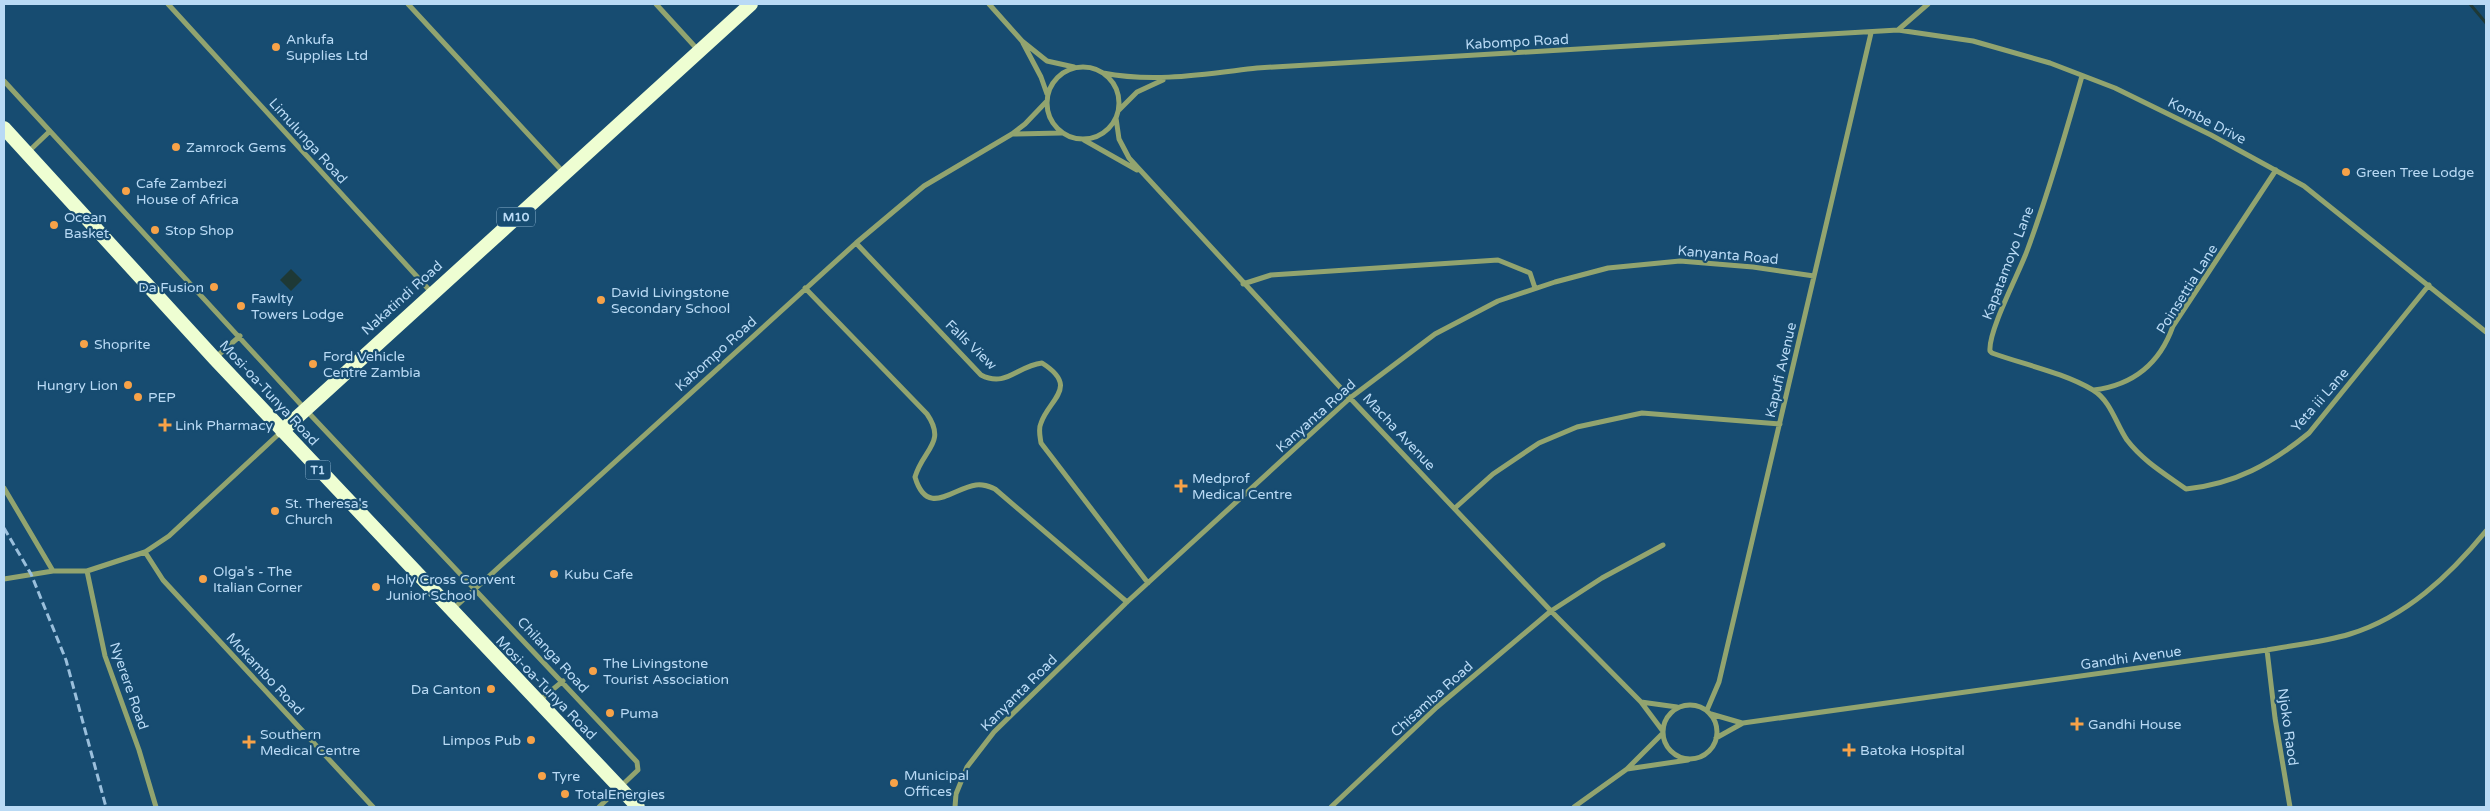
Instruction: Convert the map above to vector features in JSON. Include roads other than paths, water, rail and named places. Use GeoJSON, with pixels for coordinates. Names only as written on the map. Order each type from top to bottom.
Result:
{"type":"FeatureCollection","features":[{"type":"Feature","properties":{"kind":"highway","name":"Nakatindi Road"},"geometry":{"type":"LineString","coordinates":[[282,431],[751,4]]}},
{"type":"Feature","properties":{"kind":"highway","name":"Mosi-oa-Tunya Road"},"geometry":{"type":"LineString","coordinates":[[4,128],[215,359],[450,611],[638,807]]}},
{"type":"Feature","properties":{"kind":"street","name":"Limulunga Road"},"geometry":{"type":"LineString","coordinates":[[168,4],[432,293]]}},
{"type":"Feature","properties":{"kind":"street"},"geometry":{"type":"LineString","coordinates":[[408,4],[564,174]]}},
{"type":"Feature","properties":{"kind":"street"},"geometry":{"type":"LineString","coordinates":[[656,4],[700,51]]}},
{"type":"Feature","properties":{"kind":"street"},"geometry":{"type":"LineString","coordinates":[[989,4],[1022,41],[1047,61],[1076,67],[1088,67],[1103,73],[1116,87],[1119,98],[1119,111],[1106,131],[1096,137],[1084,140],[1072,138],[1062,133],[1050,119],[1042,77],[1022,41]]}},
{"type":"Feature","properties":{"kind":"street"},"geometry":{"type":"LineString","coordinates":[[1898,30],[1928,4]]}},
{"type":"Feature","properties":{"kind":"street","name":"Kombe Drive"},"geometry":{"type":"LineString","coordinates":[[1871,33],[1898,30],[1974,41],[2050,62],[2115,88],[2211,135],[2304,186],[2486,332]]}},
{"type":"Feature","properties":{"kind":"street","name":"Kabompo Road"},"geometry":{"type":"LineString","coordinates":[[1103,73],[1131,78],[1166,79],[1257,68],[1871,33]]}},
{"type":"Feature","properties":{"kind":"street","name":"Kapufi Avenue"},"geometry":{"type":"LineString","coordinates":[[1709,712],[1719,682],[1871,33]]}},
{"type":"Feature","properties":{"kind":"street"},"geometry":{"type":"LineString","coordinates":[[1047,99],[1055,79],[1064,72],[1076,67]]}},
{"type":"Feature","properties":{"kind":"street","name":"Kapatamoyo Lane"},"geometry":{"type":"LineString","coordinates":[[2082,76],[2063,142],[2027,251],[1989,347],[1992,353],[2037,367],[2094,390]]}},
{"type":"Feature","properties":{"kind":"street","name":"Kabompo Road"},"geometry":{"type":"LineString","coordinates":[[1119,111],[1137,92],[1166,79]]}},
{"type":"Feature","properties":{"kind":"street","name":"Chilanga Road"},"geometry":{"type":"LineString","coordinates":[[4,81],[305,409],[476,588],[637,762],[638,770],[598,807]]}},
{"type":"Feature","properties":{"kind":"street","name":"Kabompo Road"},"geometry":{"type":"LineString","coordinates":[[450,611],[856,243],[924,186],[1012,134],[1025,124],[1047,99]]}},
{"type":"Feature","properties":{"kind":"street","name":"Macha Avenue"},"geometry":{"type":"LineString","coordinates":[[1116,118],[1119,139],[1129,158],[1350,398],[1551,611],[1641,702],[1662,732]]}},
{"type":"Feature","properties":{"kind":"street"},"geometry":{"type":"LineString","coordinates":[[27,153],[50,132]]}},
{"type":"Feature","properties":{"kind":"street","name":"Kabompo Road"},"geometry":{"type":"LineString","coordinates":[[1012,134],[1062,133]]}},
{"type":"Feature","properties":{"kind":"street","name":"Macha Avenue"},"geometry":{"type":"LineString","coordinates":[[1084,140],[1144,174]]}},
{"type":"Feature","properties":{"kind":"street","name":"Poinsettia Lane"},"geometry":{"type":"LineString","coordinates":[[2094,390],[2130,381],[2145,369],[2164,348],[2173,326],[2276,170]]}},
{"type":"Feature","properties":{"kind":"street","name":"Falls View"},"geometry":{"type":"LineString","coordinates":[[856,243],[981,375],[992,380],[1004,378],[1035,364],[1042,363],[1048,367],[1059,380],[1060,389],[1058,398],[1041,422],[1041,442],[1148,584]]}},
{"type":"Feature","properties":{"kind":"street"},"geometry":{"type":"LineString","coordinates":[[1243,284],[1271,275],[1498,260],[1530,273],[1535,288]]}},
{"type":"Feature","properties":{"kind":"street","name":"Kanyanta Road"},"geometry":{"type":"LineString","coordinates":[[955,807],[956,794],[967,767],[994,732],[1127,602],[1350,398],[1435,334],[1498,301],[1535,288],[1608,268],[1680,261],[1753,267],[1814,276]]}},
{"type":"Feature","properties":{"kind":"street","name":"Yeta iii Lane"},"geometry":{"type":"LineString","coordinates":[[2094,390],[2110,406],[2128,440],[2152,466],[2186,489],[2214,486],[2271,461],[2309,433],[2429,285]]}},
{"type":"Feature","properties":{"kind":"street"},"geometry":{"type":"LineString","coordinates":[[806,288],[927,414],[935,425],[936,434],[918,467],[915,477],[918,488],[926,495],[938,498],[949,497],[974,485],[986,485],[995,489],[1127,602]]}},
{"type":"Feature","properties":{"kind":"street"},"geometry":{"type":"LineString","coordinates":[[215,359],[240,336]]}},
{"type":"Feature","properties":{"kind":"street"},"geometry":{"type":"LineString","coordinates":[[1455,508],[1493,474],[1531,448],[1577,427],[1642,413],[1780,424]]}},
{"type":"Feature","properties":{"kind":"street","name":"Nakatindi Road"},"geometry":{"type":"LineString","coordinates":[[4,579],[53,571],[86,571],[145,552],[169,536],[282,431]]}},
{"type":"Feature","properties":{"kind":"street"},"geometry":{"type":"LineString","coordinates":[[4,488],[53,571]]}},
{"type":"Feature","properties":{"kind":"street","name":"Gandhi Avenue"},"geometry":{"type":"LineString","coordinates":[[1716,738],[1743,723],[2267,650],[2350,634],[2402,610],[2442,579],[2486,531]]}},
{"type":"Feature","properties":{"kind":"street","name":"Chisamba Road"},"geometry":{"type":"LineString","coordinates":[[1331,807],[1437,707],[1551,611],[1602,578],[1663,545]]}},
{"type":"Feature","properties":{"kind":"street","name":"Mokambo Road"},"geometry":{"type":"LineString","coordinates":[[145,552],[163,580],[373,807]]}},
{"type":"Feature","properties":{"kind":"street","name":"Nyerere Road"},"geometry":{"type":"LineString","coordinates":[[86,571],[105,656],[139,750],[156,807]]}},
{"type":"Feature","properties":{"kind":"street","name":"Njoko Raod"},"geometry":{"type":"LineString","coordinates":[[2267,650],[2275,718],[2290,807]]}},
{"type":"Feature","properties":{"kind":"street"},"geometry":{"type":"LineString","coordinates":[[538,702],[562,681]]}},
{"type":"Feature","properties":{"kind":"street"},"geometry":{"type":"LineString","coordinates":[[1641,702],[1678,707]]}},
{"type":"Feature","properties":{"kind":"street"},"geometry":{"type":"LineString","coordinates":[[1574,807],[1626,769],[1662,732],[1670,713],[1678,707],[1688,704],[1698,706],[1709,712],[1715,721],[1716,738],[1707,753],[1692,759],[1626,769]]}},
{"type":"Feature","properties":{"kind":"street","name":"Gandhi Avenue"},"geometry":{"type":"LineString","coordinates":[[1709,712],[1743,723]]}},
{"type":"Feature","properties":{"kind":"street"},"geometry":{"type":"LineString","coordinates":[[1662,732],[1669,750],[1683,758],[1692,759]]}},
{"type":"Feature","properties":{"kind":"waterway"},"geometry":{"type":"LineString","coordinates":[[2470,4],[2486,23]]}},
{"type":"Feature","properties":{"kind":"railway"},"geometry":{"type":"LineString","coordinates":[[4,528],[31,574],[66,660],[106,807]]}},
{"type":"Feature","properties":{"kind":"place","name":"Ankufa Supplies Ltd"},"geometry":{"type":"Point","coordinates":[276,47]}},
{"type":"Feature","properties":{"kind":"place","name":"Zamrock Gems"},"geometry":{"type":"Point","coordinates":[176,147]}},
{"type":"Feature","properties":{"kind":"place","name":"Green Tree Lodge"},"geometry":{"type":"Point","coordinates":[2346,172]}},
{"type":"Feature","properties":{"kind":"place","name":"Cafe Zambezi House of Africa"},"geometry":{"type":"Point","coordinates":[126,191]}},
{"type":"Feature","properties":{"kind":"place","name":"Ocean Basket"},"geometry":{"type":"Point","coordinates":[54,225]}},
{"type":"Feature","properties":{"kind":"place","name":"Stop Shop"},"geometry":{"type":"Point","coordinates":[155,230]}},
{"type":"Feature","properties":{"kind":"place","name":"Da Fusion"},"geometry":{"type":"Point","coordinates":[214,287]}},
{"type":"Feature","properties":{"kind":"place","name":"David Livingstone Secondary School"},"geometry":{"type":"Point","coordinates":[601,300]}},
{"type":"Feature","properties":{"kind":"place","name":"Fawlty Towers Lodge"},"geometry":{"type":"Point","coordinates":[241,306]}},
{"type":"Feature","properties":{"kind":"place","name":"Shoprite"},"geometry":{"type":"Point","coordinates":[84,344]}},
{"type":"Feature","properties":{"kind":"place","name":"Ford Vehicle Centre Zambia"},"geometry":{"type":"Point","coordinates":[313,364]}},
{"type":"Feature","properties":{"kind":"place","name":"Hungry Lion"},"geometry":{"type":"Point","coordinates":[128,385]}},
{"type":"Feature","properties":{"kind":"place","name":"PEP"},"geometry":{"type":"Point","coordinates":[138,397]}},
{"type":"Feature","properties":{"kind":"place","name":"Link Pharmacy"},"geometry":{"type":"Point","coordinates":[165,425]}},
{"type":"Feature","properties":{"kind":"place","name":"Medprof Medical Centre"},"geometry":{"type":"Point","coordinates":[1181,486]}},
{"type":"Feature","properties":{"kind":"place","name":"St. Theresa's Church"},"geometry":{"type":"Point","coordinates":[275,511]}},
{"type":"Feature","properties":{"kind":"place","name":"Kubu Cafe"},"geometry":{"type":"Point","coordinates":[554,574]}},
{"type":"Feature","properties":{"kind":"place","name":"Olga's - The Italian Corner"},"geometry":{"type":"Point","coordinates":[203,579]}},
{"type":"Feature","properties":{"kind":"place","name":"Holy Cross Convent Junior School"},"geometry":{"type":"Point","coordinates":[376,587]}},
{"type":"Feature","properties":{"kind":"place","name":"The Livingstone Tourist Association"},"geometry":{"type":"Point","coordinates":[593,671]}},
{"type":"Feature","properties":{"kind":"place","name":"Da Canton"},"geometry":{"type":"Point","coordinates":[491,689]}},
{"type":"Feature","properties":{"kind":"place","name":"Puma"},"geometry":{"type":"Point","coordinates":[610,713]}},
{"type":"Feature","properties":{"kind":"place","name":"Gandhi House"},"geometry":{"type":"Point","coordinates":[2077,724]}},
{"type":"Feature","properties":{"kind":"place","name":"Limpos Pub"},"geometry":{"type":"Point","coordinates":[531,740]}},
{"type":"Feature","properties":{"kind":"place","name":"Southern Medical Centre"},"geometry":{"type":"Point","coordinates":[249,742]}},
{"type":"Feature","properties":{"kind":"place","name":"Batoka Hospital"},"geometry":{"type":"Point","coordinates":[1849,750]}},
{"type":"Feature","properties":{"kind":"place","name":"Tyre"},"geometry":{"type":"Point","coordinates":[542,776]}},
{"type":"Feature","properties":{"kind":"place","name":"Municipal Offices"},"geometry":{"type":"Point","coordinates":[894,783]}},
{"type":"Feature","properties":{"kind":"place","name":"TotalEnergies"},"geometry":{"type":"Point","coordinates":[565,794]}}]}
